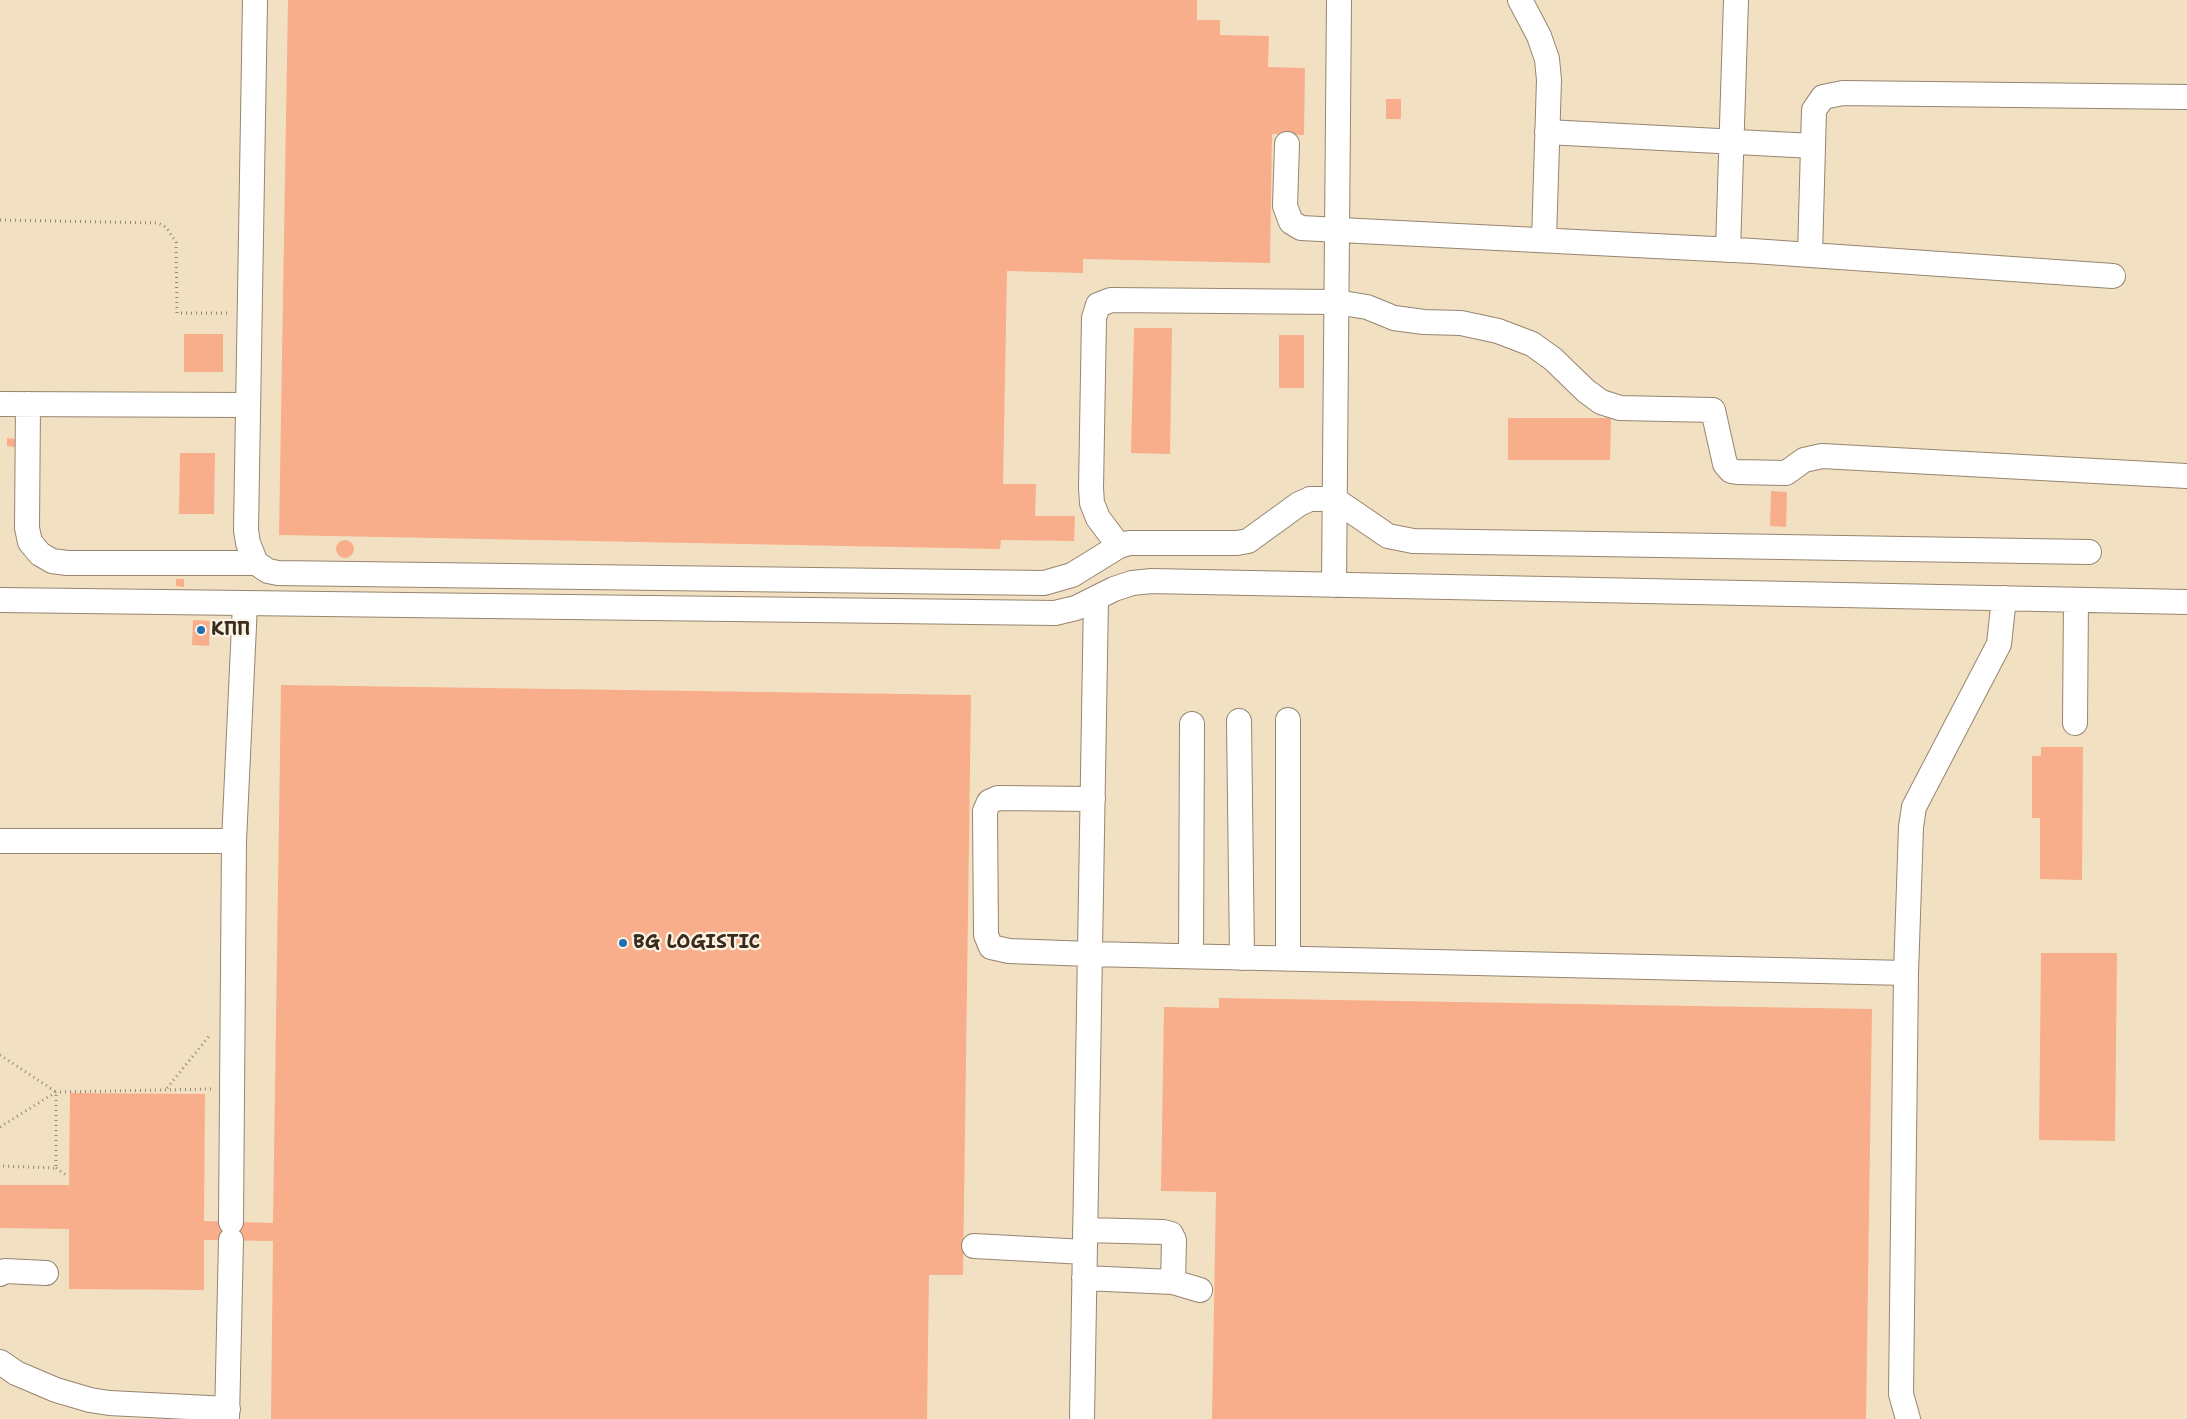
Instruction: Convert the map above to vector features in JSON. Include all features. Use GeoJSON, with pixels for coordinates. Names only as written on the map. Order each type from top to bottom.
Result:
{"type":"FeatureCollection","features":[{"type":"Feature","properties":{"kind":"street"},"geometry":{"type":"LineString","coordinates":[[256,0],[246,530],[248,543],[256,563]]}},
{"type":"Feature","properties":{"kind":"street"},"geometry":{"type":"LineString","coordinates":[[1334,585],[1339,0]]}},
{"type":"Feature","properties":{"kind":"street"},"geometry":{"type":"LineString","coordinates":[[1520,0],[1539,36],[1547,59],[1544,240]]}},
{"type":"Feature","properties":{"kind":"street"},"geometry":{"type":"LineString","coordinates":[[1728,250],[1733,142],[1736,0]]}},
{"type":"Feature","properties":{"kind":"street"},"geometry":{"type":"LineString","coordinates":[[1810,255],[1814,110],[1823,97],[1843,93],[2187,97]]}},
{"type":"Feature","properties":{"kind":"street"},"geometry":{"type":"LineString","coordinates":[[1547,132],[1813,146]]}},
{"type":"Feature","properties":{"kind":"street"},"geometry":{"type":"LineString","coordinates":[[1286,144],[1285,206],[1290,222],[1301,228],[1728,250],[2113,276]]}},
{"type":"Feature","properties":{"kind":"street"},"geometry":{"type":"LineString","coordinates":[[1119,546],[1098,518],[1092,503],[1094,318],[1098,305],[1112,300],[1336,302],[1367,307],[1394,318],[1470,325],[1498,331],[1532,344],[1553,359],[1586,391],[1601,402],[1620,408],[1713,410],[1725,464],[1731,471],[1737,472],[1786,473],[1804,460],[1822,456],[2187,476]]}},
{"type":"Feature","properties":{"kind":"street"},"geometry":{"type":"LineString","coordinates":[[0,404],[248,405]]}},
{"type":"Feature","properties":{"kind":"street"},"geometry":{"type":"LineString","coordinates":[[28,404],[27,528],[30,542],[40,554],[52,561],[67,563],[256,563],[268,571],[278,573],[1044,583],[1072,575],[1119,546],[1140,542],[1237,543],[1248,541],[1304,501],[1334,499],[1388,536],[1413,541],[2089,552]]}},
{"type":"Feature","properties":{"kind":"street"},"geometry":{"type":"LineString","coordinates":[[0,600],[1055,613],[1076,608],[1114,589],[1132,583],[1152,581],[2187,602]]}},
{"type":"Feature","properties":{"kind":"street"},"geometry":{"type":"LineString","coordinates":[[1082,1419],[1096,598]]}},
{"type":"Feature","properties":{"kind":"street"},"geometry":{"type":"LineString","coordinates":[[1901,1419],[1906,974],[1911,828],[1914,807],[1999,644],[2004,598]]}},
{"type":"Feature","properties":{"kind":"street"},"geometry":{"type":"LineString","coordinates":[[2075,723],[2076,600]]}},
{"type":"Feature","properties":{"kind":"street"},"geometry":{"type":"LineString","coordinates":[[0,1362],[16,1373],[56,1390],[90,1400],[109,1404],[228,1414],[234,840],[245,604]]}},
{"type":"Feature","properties":{"kind":"street"},"geometry":{"type":"LineString","coordinates":[[1288,720],[1288,959]]}},
{"type":"Feature","properties":{"kind":"street"},"geometry":{"type":"LineString","coordinates":[[1239,721],[1242,958]]}},
{"type":"Feature","properties":{"kind":"street"},"geometry":{"type":"LineString","coordinates":[[1191,956],[1192,724]]}},
{"type":"Feature","properties":{"kind":"street"},"geometry":{"type":"LineString","coordinates":[[1092,799],[998,798],[989,802],[985,811],[986,935],[988,942],[996,950],[1090,954],[1906,974]]}},
{"type":"Feature","properties":{"kind":"street"},"geometry":{"type":"LineString","coordinates":[[0,841],[234,840]]}},
{"type":"Feature","properties":{"kind":"street"},"geometry":{"type":"LineString","coordinates":[[974,1246],[1085,1241],[1163,1232],[1171,1234],[1174,1240],[1173,1282]]}},
{"type":"Feature","properties":{"kind":"street"},"geometry":{"type":"LineString","coordinates":[[0,1274],[5,1271],[46,1273]]}},
{"type":"Feature","properties":{"kind":"street"},"geometry":{"type":"LineString","coordinates":[[1084,1278],[1173,1282],[1200,1290]]}},
{"type":"Feature","properties":{"kind":"street"},"geometry":{"type":"LineString","coordinates":[[1901,1394],[1908,1419]]}},
{"type":"Feature","properties":{"kind":"path"},"geometry":{"type":"LineString","coordinates":[[0,220],[158,223],[166,227],[176,242],[177,313],[234,313]]}},
{"type":"Feature","properties":{"kind":"path"},"geometry":{"type":"LineString","coordinates":[[167,1089],[216,1028]]}},
{"type":"Feature","properties":{"kind":"path"},"geometry":{"type":"LineString","coordinates":[[0,1055],[56,1092]]}},
{"type":"Feature","properties":{"kind":"path"},"geometry":{"type":"LineString","coordinates":[[0,1127],[56,1092],[216,1089]]}},
{"type":"Feature","properties":{"kind":"path"},"geometry":{"type":"LineString","coordinates":[[56,1092],[56,1168]]}},
{"type":"Feature","properties":{"kind":"path"},"geometry":{"type":"LineString","coordinates":[[0,1166],[56,1168],[66,1175]]}},
{"type":"Feature","properties":{"kind":"building"},"geometry":{"type":"Polygon","coordinates":[[[288,0],[1197,0],[1197,20],[1220,20],[1220,35],[1269,36],[1268,67],[1305,68],[1304,135],[1272,134],[1270,263],[1083,259],[1083,273],[1007,271],[1003,484],[1036,484],[1035,516],[1075,516],[1074,541],[1001,540],[1000,549],[279,535],[288,0]]]}},
{"type":"Feature","properties":{"kind":"building"},"geometry":{"type":"Polygon","coordinates":[[[1386,99],[1401,99],[1401,119],[1386,119],[1386,99]]]}},
{"type":"Feature","properties":{"kind":"building"},"geometry":{"type":"Polygon","coordinates":[[[1134,328],[1172,328],[1170,454],[1131,453],[1134,328]]]}},
{"type":"Feature","properties":{"kind":"building"},"geometry":{"type":"Polygon","coordinates":[[[184,334],[223,334],[223,372],[184,372],[184,334]]]}},
{"type":"Feature","properties":{"kind":"building"},"geometry":{"type":"Polygon","coordinates":[[[1279,335],[1304,335],[1304,388],[1279,388],[1279,335]]]}},
{"type":"Feature","properties":{"kind":"building"},"geometry":{"type":"Polygon","coordinates":[[[1508,418],[1611,418],[1610,460],[1508,460],[1508,418]]]}},
{"type":"Feature","properties":{"kind":"building"},"geometry":{"type":"Polygon","coordinates":[[[7,438],[15,439],[15,447],[7,446],[7,438]]]}},
{"type":"Feature","properties":{"kind":"building"},"geometry":{"type":"Polygon","coordinates":[[[180,453],[215,453],[214,514],[179,514],[180,453]]]}},
{"type":"Feature","properties":{"kind":"building"},"geometry":{"type":"Polygon","coordinates":[[[1771,491],[1787,492],[1786,527],[1770,526],[1771,491]]]}},
{"type":"Feature","properties":{"kind":"building"},"geometry":{"type":"Polygon","coordinates":[[[345,540],[351,543],[354,549],[351,555],[345,558],[339,555],[336,549],[339,543],[345,540]]]}},
{"type":"Feature","properties":{"kind":"building"},"geometry":{"type":"Polygon","coordinates":[[[176,579],[184,579],[184,587],[176,586],[176,579]]]}},
{"type":"Feature","properties":{"kind":"building","name":"КПП"},"geometry":{"type":"Polygon","coordinates":[[[193,620],[210,621],[209,646],[192,645],[193,620]]]}},
{"type":"Feature","properties":{"kind":"building","name":"BG LOGISTIC"},"geometry":{"type":"Polygon","coordinates":[[[281,685],[971,695],[963,1275],[929,1275],[927,1419],[271,1419],[273,1241],[204,1240],[204,1290],[69,1289],[69,1229],[0,1228],[0,1185],[69,1185],[70,1093],[205,1094],[204,1221],[273,1223],[281,685]]]}},
{"type":"Feature","properties":{"kind":"building"},"geometry":{"type":"Polygon","coordinates":[[[2041,747],[2083,747],[2082,880],[2040,879],[2040,818],[2032,818],[2032,756],[2041,756],[2041,747]]]}},
{"type":"Feature","properties":{"kind":"building"},"geometry":{"type":"Polygon","coordinates":[[[2041,953],[2117,953],[2115,1141],[2039,1140],[2041,953]]]}},
{"type":"Feature","properties":{"kind":"building"},"geometry":{"type":"Polygon","coordinates":[[[1219,998],[1872,1009],[1866,1419],[1212,1419],[1216,1192],[1161,1191],[1164,1007],[1219,1008],[1219,998]]]}},
{"type":"Feature","properties":{"kind":"place","name":"КПП"},"geometry":{"type":"Point","coordinates":[201,630]}},
{"type":"Feature","properties":{"kind":"place","name":"BG LOGISTIC"},"geometry":{"type":"Point","coordinates":[623,943]}}]}
